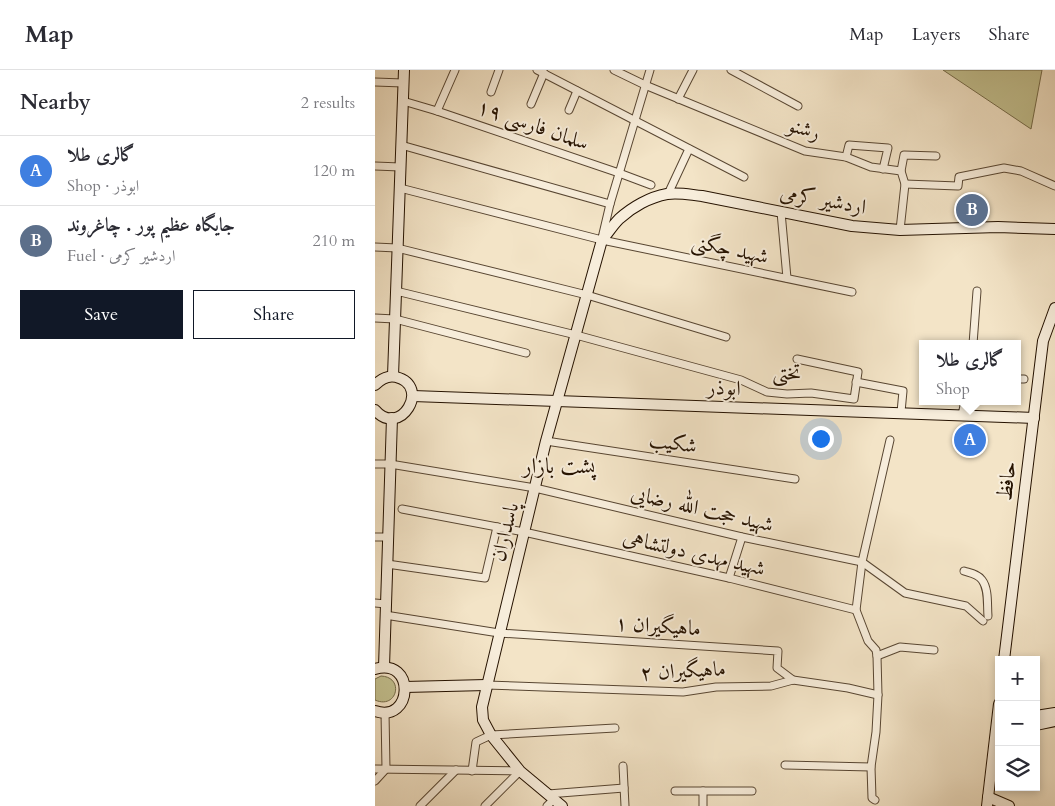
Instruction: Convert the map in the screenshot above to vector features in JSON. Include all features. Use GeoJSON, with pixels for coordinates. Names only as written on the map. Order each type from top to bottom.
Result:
{"type":"FeatureCollection","features":[{"type":"Feature","properties":{"kind":"main road"},"geometry":{"type":"LineString","coordinates":[[393,376],[404,70]]}},
{"type":"Feature","properties":{"kind":"main road","name":"اردشیر کرمی"},"geometry":{"type":"LineString","coordinates":[[602,240],[619,220],[637,206],[656,197],[678,193],[702,196],[852,226],[900,230],[998,227],[1055,229]]}},
{"type":"Feature","properties":{"kind":"main road","name":"پاسداران"},"geometry":{"type":"LineString","coordinates":[[553,801],[520,771],[491,735],[481,714],[486,685],[546,441],[602,240]]}},
{"type":"Feature","properties":{"kind":"main road","name":"حافظ"},"geometry":{"type":"LineString","coordinates":[[1004,656],[1043,341],[1055,308]]}},
{"type":"Feature","properties":{"kind":"main road"},"geometry":{"type":"LineString","coordinates":[[375,385],[381,379],[393,376],[404,380],[413,396],[409,409],[398,417],[384,417],[375,410]]}},
{"type":"Feature","properties":{"kind":"main road","name":"ابوذر"},"geometry":{"type":"LineString","coordinates":[[413,396],[1034,418]]}},
{"type":"Feature","properties":{"kind":"main road"},"geometry":{"type":"LineString","coordinates":[[380,712],[391,711],[401,704],[405,693],[404,680],[400,675],[390,668],[379,668],[385,615],[380,604],[387,564],[392,418]]}},
{"type":"Feature","properties":{"kind":"main road"},"geometry":{"type":"LineString","coordinates":[[405,687],[486,685]]}},
{"type":"Feature","properties":{"kind":"main road"},"geometry":{"type":"LineString","coordinates":[[1040,715],[1055,713]]}},
{"type":"Feature","properties":{"kind":"main road"},"geometry":{"type":"LineString","coordinates":[[1040,723],[1055,721]]}},
{"type":"Feature","properties":{"kind":"main road"},"geometry":{"type":"LineString","coordinates":[[995,745],[987,802],[1009,806]]}},
{"type":"Feature","properties":{"kind":"street"},"geometry":{"type":"LineString","coordinates":[[437,111],[455,70]]}},
{"type":"Feature","properties":{"kind":"street"},"geometry":{"type":"LineString","coordinates":[[491,92],[499,70]]}},
{"type":"Feature","properties":{"kind":"street","name":"رشنو"},"geometry":{"type":"LineString","coordinates":[[614,70],[678,99],[805,151],[846,157],[871,167],[901,171]]}},
{"type":"Feature","properties":{"kind":"street"},"geometry":{"type":"LineString","coordinates":[[602,240],[609,204],[650,70]]}},
{"type":"Feature","properties":{"kind":"street"},"geometry":{"type":"LineString","coordinates":[[678,99],[693,70]]}},
{"type":"Feature","properties":{"kind":"street"},"geometry":{"type":"LineString","coordinates":[[731,70],[798,106]]}},
{"type":"Feature","properties":{"kind":"street"},"geometry":{"type":"LineString","coordinates":[[531,104],[540,72],[744,177]]}},
{"type":"Feature","properties":{"kind":"street"},"geometry":{"type":"LineString","coordinates":[[375,82],[403,83]]}},
{"type":"Feature","properties":{"kind":"street"},"geometry":{"type":"LineString","coordinates":[[569,110],[577,91]]}},
{"type":"Feature","properties":{"kind":"street","name":"سلمان فارسی ۱۹"},"geometry":{"type":"LineString","coordinates":[[403,101],[651,185]]}},
{"type":"Feature","properties":{"kind":"street"},"geometry":{"type":"LineString","coordinates":[[401,144],[609,204]]}},
{"type":"Feature","properties":{"kind":"street"},"geometry":{"type":"LineString","coordinates":[[846,157],[849,145],[888,148],[883,168]]}},
{"type":"Feature","properties":{"kind":"street"},"geometry":{"type":"LineString","coordinates":[[668,194],[689,149]]}},
{"type":"Feature","properties":{"kind":"street"},"geometry":{"type":"LineString","coordinates":[[900,230],[905,184],[901,171],[904,155],[936,156]]}},
{"type":"Feature","properties":{"kind":"street"},"geometry":{"type":"LineString","coordinates":[[375,166],[400,167]]}},
{"type":"Feature","properties":{"kind":"street"},"geometry":{"type":"LineString","coordinates":[[905,184],[958,186],[959,177],[1004,168],[1021,171],[1055,186]]}},
{"type":"Feature","properties":{"kind":"street","name":"شهید چگنی"},"geometry":{"type":"LineString","coordinates":[[399,188],[602,240],[852,292]]}},
{"type":"Feature","properties":{"kind":"street"},"geometry":{"type":"LineString","coordinates":[[781,212],[787,278]]}},
{"type":"Feature","properties":{"kind":"street"},"geometry":{"type":"LineString","coordinates":[[375,247],[397,248],[587,296],[726,337]]}},
{"type":"Feature","properties":{"kind":"street"},"geometry":{"type":"LineString","coordinates":[[973,340],[977,290]]}},
{"type":"Feature","properties":{"kind":"street"},"geometry":{"type":"LineString","coordinates":[[396,291],[576,335]]}},
{"type":"Feature","properties":{"kind":"street"},"geometry":{"type":"LineString","coordinates":[[375,318],[395,319],[526,353]]}},
{"type":"Feature","properties":{"kind":"street","name":"تختی"},"geometry":{"type":"LineString","coordinates":[[576,335],[741,380],[767,392],[787,394],[811,393],[854,399],[858,372],[797,359]]}},
{"type":"Feature","properties":{"kind":"street"},"geometry":{"type":"LineString","coordinates":[[857,382],[903,391],[901,412]]}},
{"type":"Feature","properties":{"kind":"street"},"geometry":{"type":"LineString","coordinates":[[962,415],[964,405]]}},
{"type":"Feature","properties":{"kind":"street"},"geometry":{"type":"LineString","coordinates":[[875,800],[872,798],[871,767],[876,732],[878,695],[877,656],[876,650],[868,640],[856,610],[862,562],[890,440]]}},
{"type":"Feature","properties":{"kind":"street","name":"شکیب"},"geometry":{"type":"LineString","coordinates":[[546,441],[795,479]]}},
{"type":"Feature","properties":{"kind":"street","name":"شهید حجت الله رضایی"},"geometry":{"type":"LineString","coordinates":[[375,464],[390,464],[535,488],[742,537],[862,562]]}},
{"type":"Feature","properties":{"kind":"street","name":"شهید مهدی دولتشاهی"},"geometry":{"type":"LineString","coordinates":[[402,509],[524,532],[729,578],[856,610]]}},
{"type":"Feature","properties":{"kind":"street"},"geometry":{"type":"LineString","coordinates":[[387,564],[485,578],[497,527]]}},
{"type":"Feature","properties":{"kind":"street"},"geometry":{"type":"LineString","coordinates":[[375,537],[388,537]]}},
{"type":"Feature","properties":{"kind":"street"},"geometry":{"type":"LineString","coordinates":[[729,578],[742,537]]}},
{"type":"Feature","properties":{"kind":"street"},"geometry":{"type":"LineString","coordinates":[[862,562],[905,593],[967,606],[986,619],[986,591],[982,579],[964,571]]}},
{"type":"Feature","properties":{"kind":"street"},"geometry":{"type":"LineString","coordinates":[[385,615],[499,633]]}},
{"type":"Feature","properties":{"kind":"street","name":"ماهیگیران ۱"},"geometry":{"type":"LineString","coordinates":[[499,633],[778,651],[777,668],[793,680]]}},
{"type":"Feature","properties":{"kind":"street"},"geometry":{"type":"LineString","coordinates":[[877,656],[900,647],[934,650]]}},
{"type":"Feature","properties":{"kind":"street","name":"ماهیگیران ۲"},"geometry":{"type":"LineString","coordinates":[[486,685],[683,692],[716,687],[771,686],[793,680],[848,688],[878,695]]}},
{"type":"Feature","properties":{"kind":"street"},"geometry":{"type":"LineString","coordinates":[[375,781],[386,769],[380,712]]}},
{"type":"Feature","properties":{"kind":"street"},"geometry":{"type":"LineString","coordinates":[[472,770],[476,742],[491,735],[615,728]]}},
{"type":"Feature","properties":{"kind":"street"},"geometry":{"type":"LineString","coordinates":[[623,766],[625,806]]}},
{"type":"Feature","properties":{"kind":"street"},"geometry":{"type":"LineString","coordinates":[[785,766],[871,767]]}},
{"type":"Feature","properties":{"kind":"street"},"geometry":{"type":"LineString","coordinates":[[375,769],[520,771]]}},
{"type":"Feature","properties":{"kind":"street"},"geometry":{"type":"LineString","coordinates":[[421,806],[456,770]]}},
{"type":"Feature","properties":{"kind":"street"},"geometry":{"type":"LineString","coordinates":[[485,806],[520,771]]}},
{"type":"Feature","properties":{"kind":"street"},"geometry":{"type":"LineString","coordinates":[[553,801],[624,788]]}},
{"type":"Feature","properties":{"kind":"street"},"geometry":{"type":"LineString","coordinates":[[675,791],[752,791]]}},
{"type":"Feature","properties":{"kind":"street"},"geometry":{"type":"LineString","coordinates":[[703,791],[703,806]]}},
{"type":"Feature","properties":{"kind":"shaded area"},"geometry":{"type":"Polygon","coordinates":[[[943,70],[1042,70],[1031,129],[943,70]]]}},
{"type":"Feature","properties":{"kind":"shaded area"},"geometry":{"type":"Polygon","coordinates":[[[381,676],[389,678],[395,687],[393,697],[389,701],[375,700],[375,679],[381,676]]]}},
{"type":"Feature","properties":{"kind":"place","name":"جایگاه عظیم پور . چاغروند"},"geometry":{"type":"Point","coordinates":[972,210]}},
{"type":"Feature","properties":{"kind":"place","name":"گالری طلا"},"geometry":{"type":"Point","coordinates":[970,440]}},
{"type":"Feature","properties":{"kind":"district","name":"پشت بازار"},"geometry":{"type":"Point","coordinates":[559,466]}}]}
